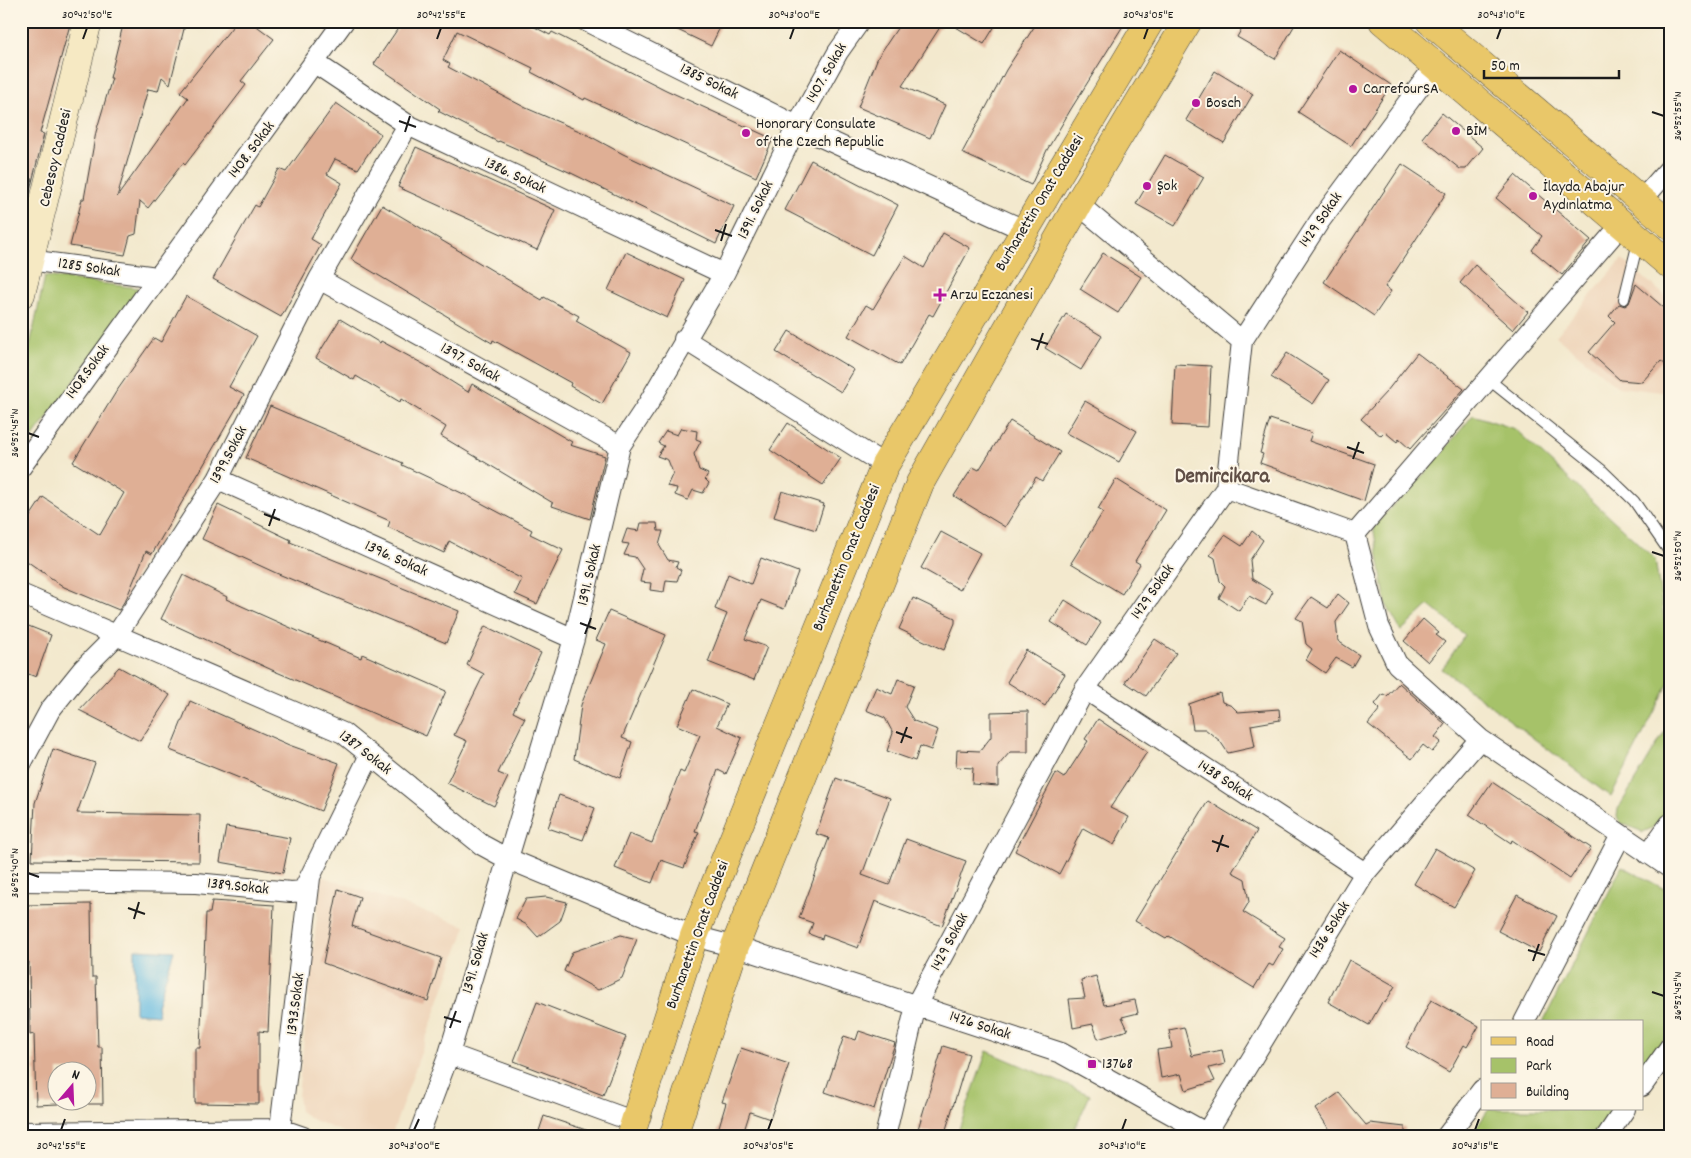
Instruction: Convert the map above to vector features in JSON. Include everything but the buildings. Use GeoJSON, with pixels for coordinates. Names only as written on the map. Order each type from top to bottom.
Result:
{"type":"FeatureCollection","features":[{"type":"Feature","properties":{"kind":"main road","name":"Cebesoy Caddesi"},"geometry":{"type":"LineString","coordinates":[[21,294],[26,260],[88,21]]}},
{"type":"Feature","properties":{"kind":"main road","name":"Burhanettin Onat Caddesi"},"geometry":{"type":"LineString","coordinates":[[633,1129],[694,936],[885,465],[1150,21]]}},
{"type":"Feature","properties":{"kind":"main road","name":"Burhanettin Onat Caddesi"},"geometry":{"type":"LineString","coordinates":[[673,1137],[735,946],[920,483],[1078,204],[1188,21]]}},
{"type":"Feature","properties":{"kind":"main road"},"geometry":{"type":"LineString","coordinates":[[1383,21],[1670,265]]}},
{"type":"Feature","properties":{"kind":"main road"},"geometry":{"type":"LineString","coordinates":[[1444,26],[1670,225]]}},
{"type":"Feature","properties":{"kind":"street","name":"1408. Sokak"},"geometry":{"type":"LineString","coordinates":[[157,278],[261,140],[344,21]]}},
{"type":"Feature","properties":{"kind":"street","name":"1385 Sokak"},"geometry":{"type":"LineString","coordinates":[[586,21],[797,126],[1024,230]]}},
{"type":"Feature","properties":{"kind":"street","name":"1407. Sokak"},"geometry":{"type":"LineString","coordinates":[[797,126],[838,52],[860,21]]}},
{"type":"Feature","properties":{"kind":"street","name":"1386. Sokak"},"geometry":{"type":"LineString","coordinates":[[315,63],[408,125],[724,274]]}},
{"type":"Feature","properties":{"kind":"street","name":"1429 Sokak"},"geometry":{"type":"LineString","coordinates":[[885,1137],[916,1005],[1085,689],[1226,488],[1242,341],[1319,222],[1435,66]]}},
{"type":"Feature","properties":{"kind":"street","name":"1399.Sokak"},"geometry":{"type":"LineString","coordinates":[[21,764],[50,710],[83,669],[116,636],[218,479],[319,279],[408,125]]}},
{"type":"Feature","properties":{"kind":"street","name":"1391. Sokak"},"geometry":{"type":"LineString","coordinates":[[418,1137],[449,1054],[506,858],[521,816],[574,638],[620,446],[648,404],[684,339],[724,274],[797,126]]}},
{"type":"Feature","properties":{"kind":"street"},"geometry":{"type":"LineString","coordinates":[[1641,201],[1670,168]]}},
{"type":"Feature","properties":{"kind":"street"},"geometry":{"type":"LineString","coordinates":[[1078,204],[1242,341]]}},
{"type":"Feature","properties":{"kind":"street"},"geometry":{"type":"LineString","coordinates":[[1355,534],[1488,379],[1630,231]]}},
{"type":"Feature","properties":{"kind":"street","name":"1285 Sokak"},"geometry":{"type":"LineString","coordinates":[[26,260],[157,278]]}},
{"type":"Feature","properties":{"kind":"street","name":"1408.Sokak"},"geometry":{"type":"LineString","coordinates":[[21,467],[157,278]]}},
{"type":"Feature","properties":{"kind":"street","name":"1397. Sokak"},"geometry":{"type":"LineString","coordinates":[[319,279],[620,446]]}},
{"type":"Feature","properties":{"kind":"street"},"geometry":{"type":"LineString","coordinates":[[684,339],[885,465]]}},
{"type":"Feature","properties":{"kind":"street","name":"1396. Sokak"},"geometry":{"type":"LineString","coordinates":[[218,479],[574,638]]}},
{"type":"Feature","properties":{"kind":"street"},"geometry":{"type":"LineString","coordinates":[[1226,488],[1355,534]]}},
{"type":"Feature","properties":{"kind":"street"},"geometry":{"type":"LineString","coordinates":[[1355,534],[1379,626],[1397,664],[1480,740],[1670,868]]}},
{"type":"Feature","properties":{"kind":"street","name":"1387 Sokak"},"geometry":{"type":"LineString","coordinates":[[21,594],[343,733],[482,845],[506,858],[694,936],[735,946]]}},
{"type":"Feature","properties":{"kind":"street","name":"1438 Sokak"},"geometry":{"type":"LineString","coordinates":[[1085,689],[1365,873]]}},
{"type":"Feature","properties":{"kind":"street","name":"1436 Sokak"},"geometry":{"type":"LineString","coordinates":[[1208,1135],[1365,873],[1480,740]]}},
{"type":"Feature","properties":{"kind":"street","name":"1389.Sokak"},"geometry":{"type":"LineString","coordinates":[[21,881],[196,883],[291,892],[303,891],[370,756]]}},
{"type":"Feature","properties":{"kind":"street"},"geometry":{"type":"LineString","coordinates":[[1648,854],[1670,824]]}},
{"type":"Feature","properties":{"kind":"street"},"geometry":{"type":"LineString","coordinates":[[1525,1020],[1620,836]]}},
{"type":"Feature","properties":{"kind":"street","name":"1393.Sokak"},"geometry":{"type":"LineString","coordinates":[[280,1129],[310,878]]}},
{"type":"Feature","properties":{"kind":"street","name":"1426 Sokak"},"geometry":{"type":"LineString","coordinates":[[735,946],[1061,1053],[1208,1135]]}},
{"type":"Feature","properties":{"kind":"street"},"geometry":{"type":"LineString","coordinates":[[1644,1083],[1670,1047]]}},
{"type":"Feature","properties":{"kind":"street"},"geometry":{"type":"LineString","coordinates":[[449,1054],[633,1129]]}},
{"type":"Feature","properties":{"kind":"street"},"geometry":{"type":"LineString","coordinates":[[1446,1137],[1481,1091]]}},
{"type":"Feature","properties":{"kind":"street"},"geometry":{"type":"LineString","coordinates":[[1606,1137],[1624,1110]]}},
{"type":"Feature","properties":{"kind":"street"},"geometry":{"type":"LineString","coordinates":[[21,1132],[280,1129],[303,1137]]}},
{"type":"Feature","properties":{"kind":"lane"},"geometry":{"type":"LineString","coordinates":[[1624,299],[1630,231]]}},
{"type":"Feature","properties":{"kind":"lane"},"geometry":{"type":"LineString","coordinates":[[1488,379],[1603,471],[1634,500],[1670,553]]}},
{"type":"Feature","properties":{"kind":"shaded area"},"geometry":{"type":"Polygon","coordinates":[[[1622,259],[1670,300],[1670,393],[1618,387],[1556,336],[1622,259]]]}},
{"type":"Feature","properties":{"kind":"shaded area"},"geometry":{"type":"Polygon","coordinates":[[[321,876],[466,926],[393,1131],[389,1137],[356,1137],[313,1120],[300,1111],[298,1096],[321,876]]]}},
{"type":"Feature","properties":{"kind":"green space"},"geometry":{"type":"Polygon","coordinates":[[[45,276],[138,288],[109,334],[21,453],[21,386],[45,276]]]}},
{"type":"Feature","properties":{"kind":"green space"},"geometry":{"type":"Polygon","coordinates":[[[1473,415],[1515,429],[1655,559],[1670,658],[1670,681],[1611,797],[1442,669],[1465,635],[1429,605],[1401,631],[1386,604],[1373,526],[1426,472],[1473,415]]]}},
{"type":"Feature","properties":{"kind":"green space"},"geometry":{"type":"Polygon","coordinates":[[[1670,723],[1670,809],[1652,828],[1643,832],[1621,823],[1617,817],[1618,809],[1670,723]]]}},
{"type":"Feature","properties":{"kind":"green space"},"geometry":{"type":"Polygon","coordinates":[[[1622,866],[1670,892],[1670,1031],[1644,1071],[1644,1020],[1544,1020],[1622,866]]]}},
{"type":"Feature","properties":{"kind":"green space"},"geometry":{"type":"Polygon","coordinates":[[[987,1051],[1090,1095],[1071,1137],[956,1137],[987,1051]]]}},
{"type":"Feature","properties":{"kind":"green space"},"geometry":{"type":"Polygon","coordinates":[[[1488,1110],[1619,1110],[1599,1129],[1582,1137],[1470,1137],[1488,1110]]]}},
{"type":"Feature","properties":{"kind":"water"},"geometry":{"type":"Polygon","coordinates":[[[135,949],[174,951],[157,1006],[159,1015],[135,1013],[135,949]]]}},
{"type":"Feature","properties":{"kind":"place","name":"CarrefourSA"},"geometry":{"type":"Point","coordinates":[1353,89]}},
{"type":"Feature","properties":{"kind":"place","name":"Bosch"},"geometry":{"type":"Point","coordinates":[1196,103]}},
{"type":"Feature","properties":{"kind":"place","name":"BİM"},"geometry":{"type":"Point","coordinates":[1456,131]}},
{"type":"Feature","properties":{"kind":"place","name":"Honorary Consulate of the Czech Republic"},"geometry":{"type":"Point","coordinates":[746,133]}},
{"type":"Feature","properties":{"kind":"place","name":"Şok"},"geometry":{"type":"Point","coordinates":[1147,186]}},
{"type":"Feature","properties":{"kind":"place","name":"İlayda Abajur Aydınlatma"},"geometry":{"type":"Point","coordinates":[1533,196]}},
{"type":"Feature","properties":{"kind":"place","name":"Arzu Eczanesi"},"geometry":{"type":"Point","coordinates":[940,295]}},
{"type":"Feature","properties":{"kind":"place","name":"13768"},"geometry":{"type":"Point","coordinates":[1092,1064]}},
{"type":"Feature","properties":{"kind":"district","name":"Demircikara"},"geometry":{"type":"Point","coordinates":[1222,478]}}]}
